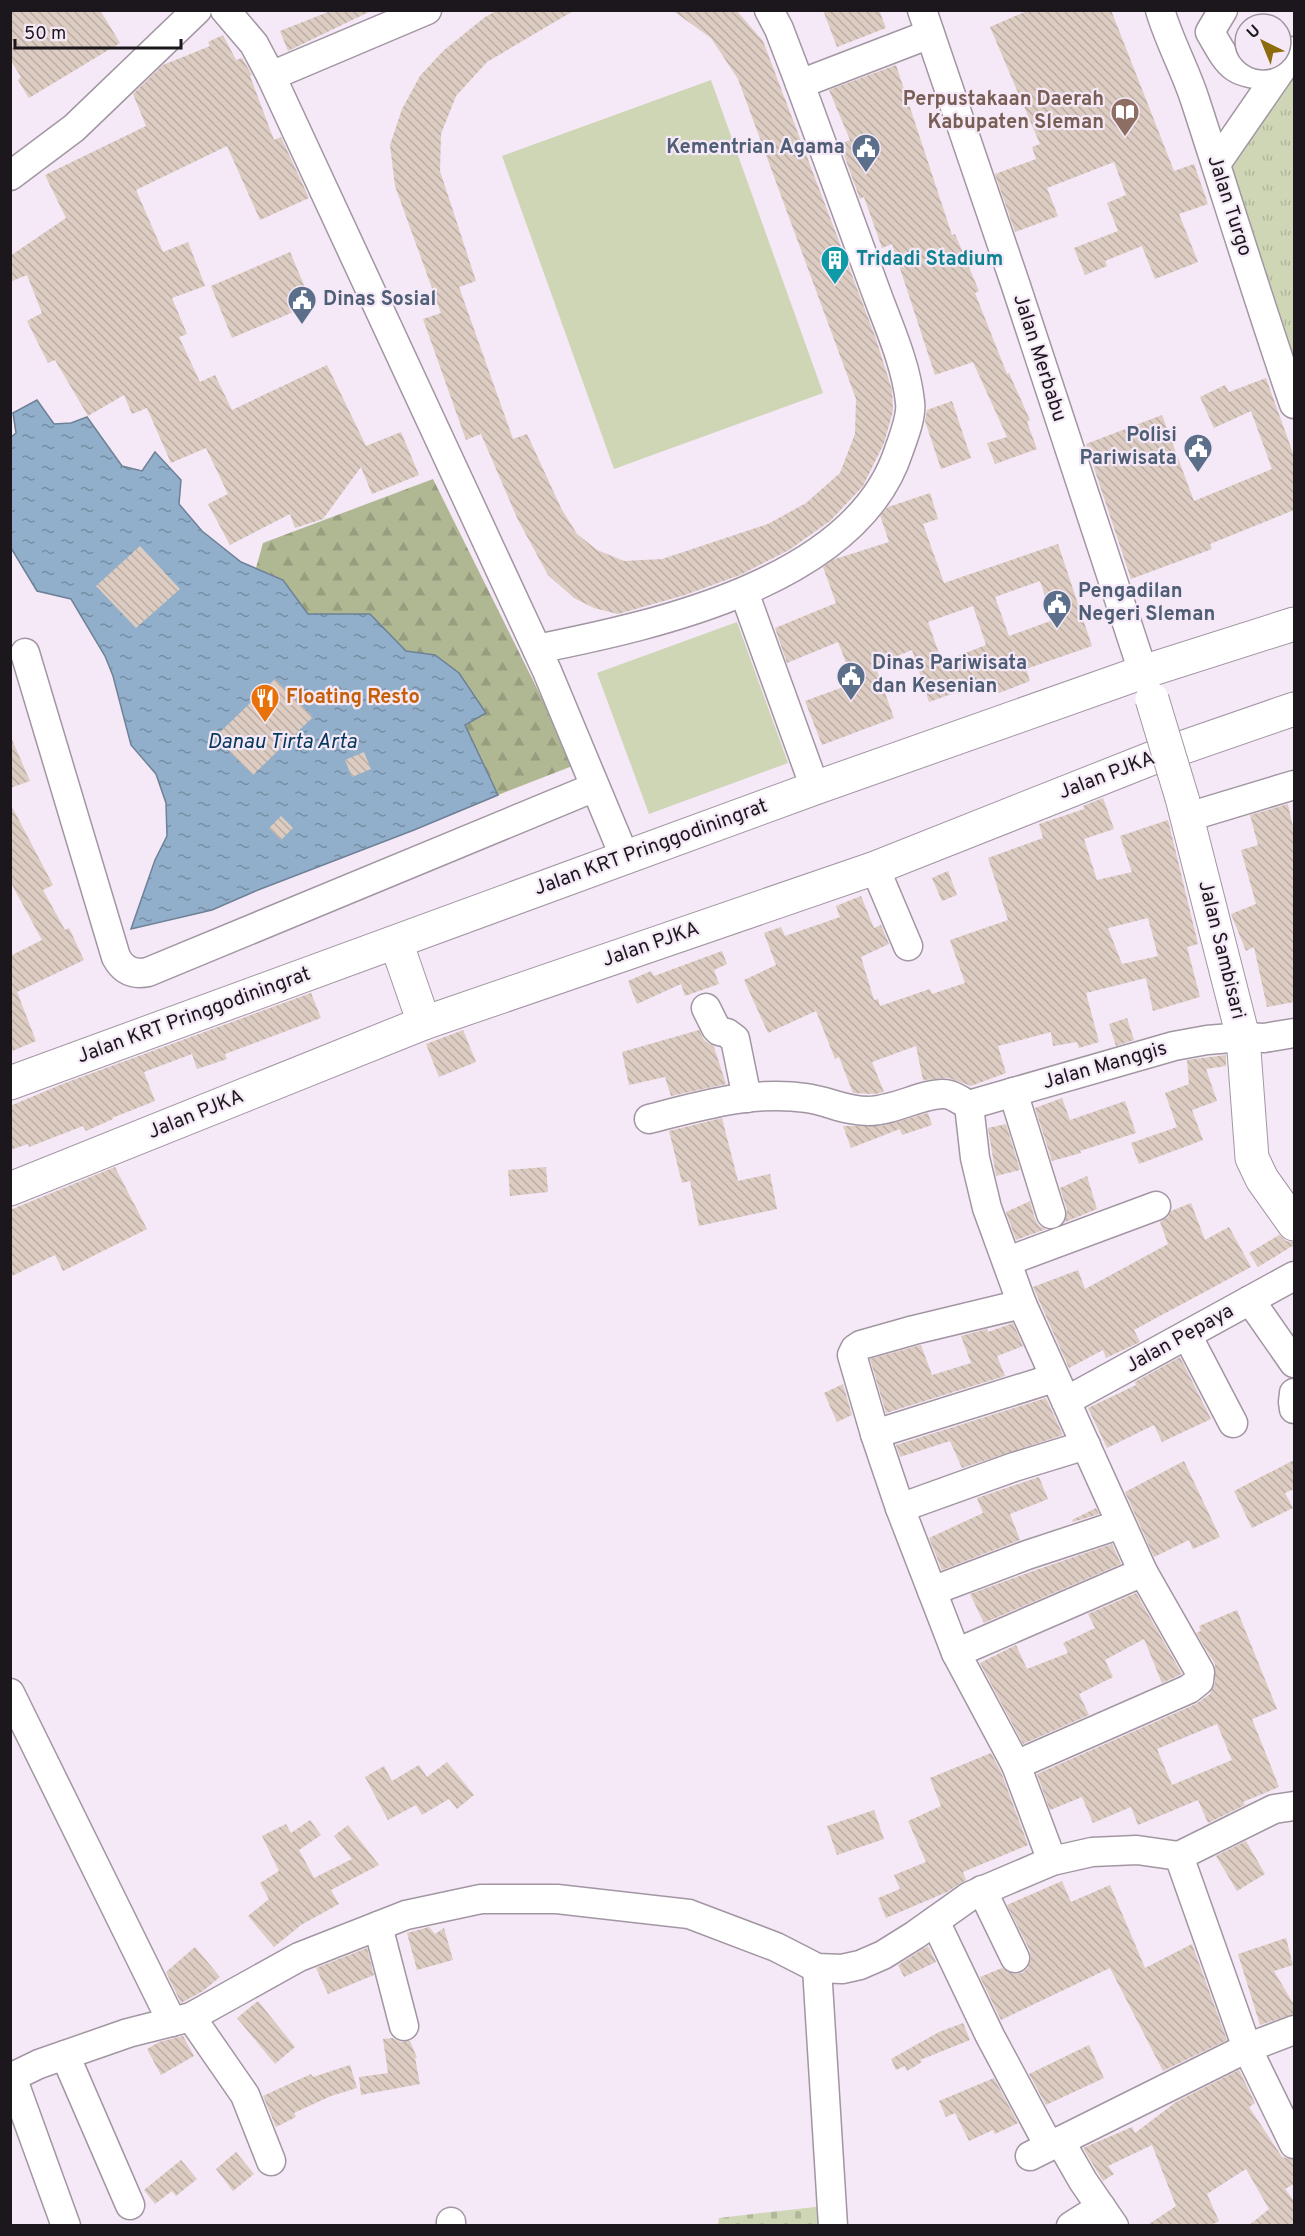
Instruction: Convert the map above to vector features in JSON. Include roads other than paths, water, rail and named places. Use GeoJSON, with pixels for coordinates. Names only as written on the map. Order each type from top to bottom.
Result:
{"type":"FeatureCollection","features":[{"type":"Feature","properties":{"kind":"main road","name":"Jalan KRT Pringgodiningrat"},"geometry":{"type":"LineString","coordinates":[[10,1083],[815,788],[1147,686],[1294,624]]}},
{"type":"Feature","properties":{"kind":"main road","name":"Jalan Sambisari"},"geometry":{"type":"LineString","coordinates":[[1147,686],[1185,808],[1243,1036],[1252,1158],[1262,1179],[1290,1209]]}},
{"type":"Feature","properties":{"kind":"main road","name":"Jalan PJKA"},"geometry":{"type":"LineString","coordinates":[[10,1189],[424,1023],[875,868],[1155,757],[1294,709]]}},
{"type":"Feature","properties":{"kind":"main road"},"geometry":{"type":"LineString","coordinates":[[396,942],[424,1023]]}},
{"type":"Feature","properties":{"kind":"street"},"geometry":{"type":"LineString","coordinates":[[10,177],[74,128],[197,10]]}},
{"type":"Feature","properties":{"kind":"street"},"geometry":{"type":"LineString","coordinates":[[225,10],[254,44],[272,76],[537,649],[625,858]]}},
{"type":"Feature","properties":{"kind":"street"},"geometry":{"type":"LineString","coordinates":[[272,76],[427,10]]}},
{"type":"Feature","properties":{"kind":"street"},"geometry":{"type":"LineString","coordinates":[[537,649],[644,626],[744,592],[772,578],[826,548],[849,528],[879,492],[896,462],[911,404],[894,343],[800,84],[779,29],[769,10]]}},
{"type":"Feature","properties":{"kind":"street","name":"Jalan Turgo"},"geometry":{"type":"LineString","coordinates":[[1160,10],[1187,76],[1294,404]]}},
{"type":"Feature","properties":{"kind":"street"},"geometry":{"type":"LineString","coordinates":[[1187,76],[1216,21]]}},
{"type":"Feature","properties":{"kind":"street"},"geometry":{"type":"LineString","coordinates":[[1216,21],[1227,62],[1242,71],[1276,76]]}},
{"type":"Feature","properties":{"kind":"street"},"geometry":{"type":"LineString","coordinates":[[800,84],[926,22]]}},
{"type":"Feature","properties":{"kind":"street","name":"Jalan Merbabu"},"geometry":{"type":"LineString","coordinates":[[926,22],[1016,286],[1147,686]]}},
{"type":"Feature","properties":{"kind":"street"},"geometry":{"type":"LineString","coordinates":[[1216,164],[1294,51]]}},
{"type":"Feature","properties":{"kind":"street"},"geometry":{"type":"LineString","coordinates":[[744,592],[815,788]]}},
{"type":"Feature","properties":{"kind":"street"},"geometry":{"type":"LineString","coordinates":[[25,653],[116,957],[129,972],[138,974],[148,972],[595,787]]}},
{"type":"Feature","properties":{"kind":"street"},"geometry":{"type":"LineString","coordinates":[[1185,808],[1294,785]]}},
{"type":"Feature","properties":{"kind":"street"},"geometry":{"type":"LineString","coordinates":[[875,868],[908,946]]}},
{"type":"Feature","properties":{"kind":"street"},"geometry":{"type":"LineString","coordinates":[[706,1008],[716,1028],[735,1040],[747,1098]]}},
{"type":"Feature","properties":{"kind":"street","name":"Jalan Manggis"},"geometry":{"type":"LineString","coordinates":[[969,1104],[1174,1046],[1243,1036],[1264,1038],[1294,1033]]}},
{"type":"Feature","properties":{"kind":"street"},"geometry":{"type":"LineString","coordinates":[[1013,1092],[1051,1214]]}},
{"type":"Feature","properties":{"kind":"street"},"geometry":{"type":"LineString","coordinates":[[649,1119],[721,1101],[763,1096],[808,1098],[843,1109],[869,1111],[890,1109],[943,1094],[969,1104],[975,1158],[987,1208],[1022,1304],[1143,1572],[1200,1672],[1198,1681],[1189,1689],[1016,1765]]}},
{"type":"Feature","properties":{"kind":"street"},"geometry":{"type":"LineString","coordinates":[[1008,1261],[1156,1206]]}},
{"type":"Feature","properties":{"kind":"street","name":"Jalan Pepaya"},"geometry":{"type":"LineString","coordinates":[[875,1434],[1060,1390],[1187,1335],[1294,1276]]}},
{"type":"Feature","properties":{"kind":"street"},"geometry":{"type":"LineString","coordinates":[[1250,1300],[1294,1363]]}},
{"type":"Feature","properties":{"kind":"street"},"geometry":{"type":"LineString","coordinates":[[1022,1304],[861,1345],[852,1355],[900,1508],[956,1653],[1016,1765],[1052,1861]]}},
{"type":"Feature","properties":{"kind":"street"},"geometry":{"type":"LineString","coordinates":[[1187,1335],[1233,1423]]}},
{"type":"Feature","properties":{"kind":"street"},"geometry":{"type":"LineString","coordinates":[[1294,1393],[1294,1409]]}},
{"type":"Feature","properties":{"kind":"street"},"geometry":{"type":"LineString","coordinates":[[900,1508],[1014,1467],[1086,1445]]}},
{"type":"Feature","properties":{"kind":"street"},"geometry":{"type":"LineString","coordinates":[[932,1591],[1027,1555],[1121,1524]]}},
{"type":"Feature","properties":{"kind":"street"},"geometry":{"type":"LineString","coordinates":[[956,1653],[1143,1572]]}},
{"type":"Feature","properties":{"kind":"street"},"geometry":{"type":"LineString","coordinates":[[10,1693],[182,2020],[245,2096],[271,2161]]}},
{"type":"Feature","properties":{"kind":"street"},"geometry":{"type":"LineString","coordinates":[[66,2226],[11,2078],[39,2064],[128,2033],[182,2020],[299,1957],[406,1915],[481,1899],[557,1899],[689,1914],[776,1947],[817,1968],[842,1969],[860,1965],[883,1955],[970,1896],[1052,1861],[1092,1852],[1137,1850],[1179,1856],[1274,1809],[1294,1806]]}},
{"type":"Feature","properties":{"kind":"street"},"geometry":{"type":"LineString","coordinates":[[1179,1856],[1247,2048],[1294,2144]]}},
{"type":"Feature","properties":{"kind":"street"},"geometry":{"type":"LineString","coordinates":[[982,1890],[1015,1958]]}},
{"type":"Feature","properties":{"kind":"street"},"geometry":{"type":"LineString","coordinates":[[935,1921],[1046,2148],[1107,2216],[1071,2226]]}},
{"type":"Feature","properties":{"kind":"street"},"geometry":{"type":"LineString","coordinates":[[378,1926],[404,2026]]}},
{"type":"Feature","properties":{"kind":"street"},"geometry":{"type":"LineString","coordinates":[[817,1968],[834,2226]]}},
{"type":"Feature","properties":{"kind":"street"},"geometry":{"type":"LineString","coordinates":[[1046,2148],[1247,2048],[1294,2030]]}},
{"type":"Feature","properties":{"kind":"street"},"geometry":{"type":"LineString","coordinates":[[65,2055],[130,2205]]}},
{"type":"Feature","properties":{"kind":"water","name":"Danau Tirta Arta"},"geometry":{"type":"Polygon","coordinates":[[[37,400],[54,424],[71,423],[87,417],[122,466],[142,471],[155,452],[181,480],[179,504],[202,531],[241,562],[283,580],[308,614],[370,614],[406,651],[435,655],[459,673],[486,713],[465,725],[498,795],[212,910],[131,929],[155,860],[167,836],[166,803],[156,774],[131,745],[113,676],[105,656],[71,599],[37,591],[11,548],[10,438],[16,433],[13,413],[37,400]]]}},
{"type":"Feature","properties":{"kind":"place","name":"Perpustakaan Daerah Kabupaten Sleman"},"geometry":{"type":"Point","coordinates":[1125,138]}},
{"type":"Feature","properties":{"kind":"place","name":"Kementrian Agama"},"geometry":{"type":"Point","coordinates":[866,174]}},
{"type":"Feature","properties":{"kind":"place","name":"Tridadi Stadium"},"geometry":{"type":"Point","coordinates":[835,286]}},
{"type":"Feature","properties":{"kind":"place","name":"Dinas Sosial"},"geometry":{"type":"Point","coordinates":[302,326]}},
{"type":"Feature","properties":{"kind":"place","name":"Polisi Pariwisata"},"geometry":{"type":"Point","coordinates":[1198,474]}},
{"type":"Feature","properties":{"kind":"place","name":"Pengadilan Negeri Sleman"},"geometry":{"type":"Point","coordinates":[1057,630]}},
{"type":"Feature","properties":{"kind":"place","name":"Dinas Pariwisata dan Kesenian"},"geometry":{"type":"Point","coordinates":[851,702]}},
{"type":"Feature","properties":{"kind":"place","name":"Floating Resto"},"geometry":{"type":"Point","coordinates":[265,724]}}]}
